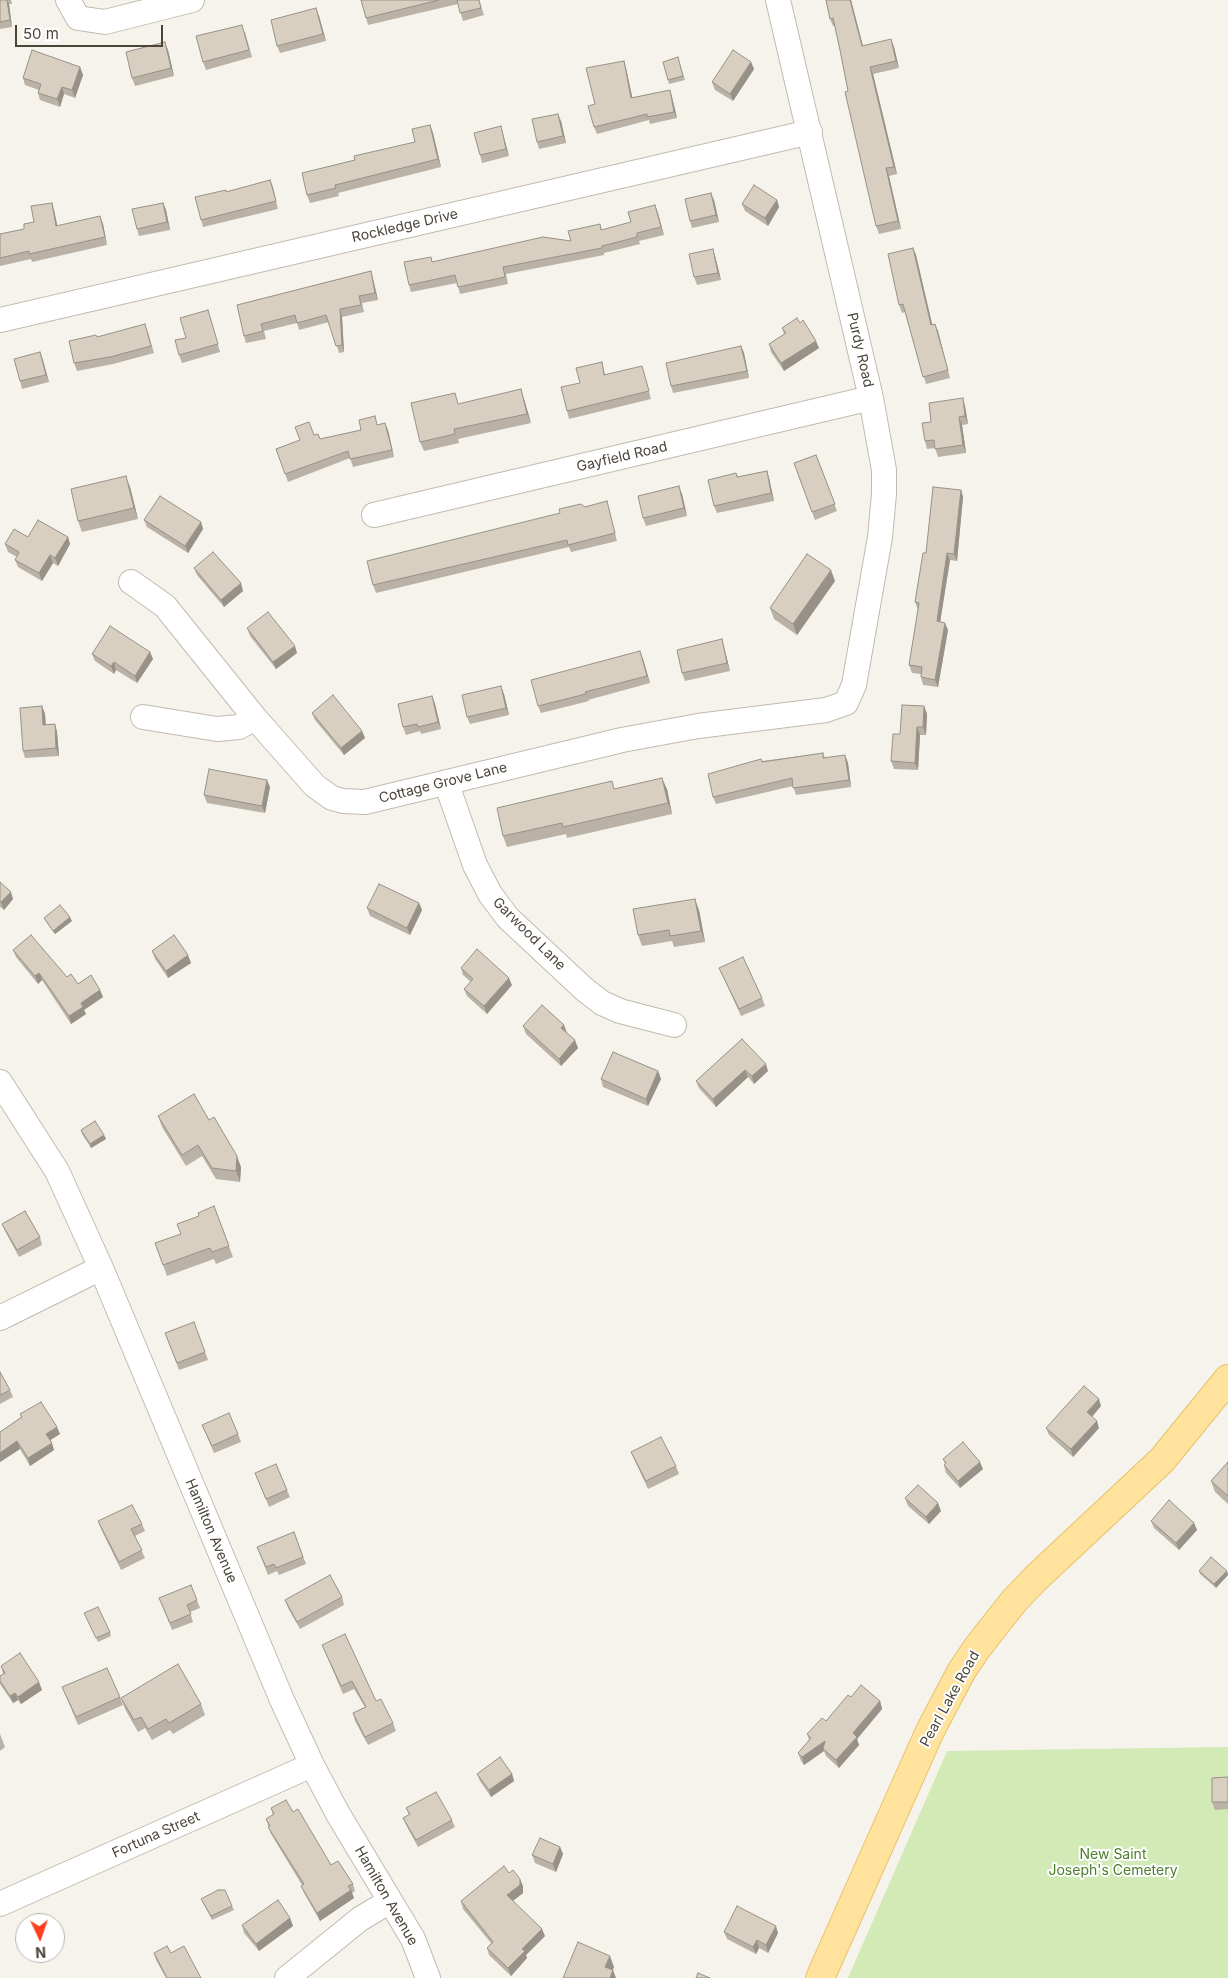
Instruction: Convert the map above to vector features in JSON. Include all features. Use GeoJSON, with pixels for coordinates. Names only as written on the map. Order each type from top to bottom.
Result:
{"type":"FeatureCollection","features":[{"type":"Feature","properties":{"kind":"main road","name":"Pearl Lake Road"},"geometry":{"type":"LineString","coordinates":[[820,1978],[930,1731],[977,1648],[1014,1601],[1036,1578],[1162,1460],[1228,1378]]}},
{"type":"Feature","properties":{"kind":"street"},"geometry":{"type":"LineString","coordinates":[[68,0],[78,18],[105,22],[192,0]]}},
{"type":"Feature","properties":{"kind":"street","name":"Purdy Road"},"geometry":{"type":"LineString","coordinates":[[778,0],[871,398],[884,470],[880,537],[854,685],[846,703]]}},
{"type":"Feature","properties":{"kind":"street","name":"Rockledge Drive"},"geometry":{"type":"LineString","coordinates":[[0,320],[810,132]]}},
{"type":"Feature","properties":{"kind":"street","name":"Gayfield Road"},"geometry":{"type":"LineString","coordinates":[[374,515],[871,398]]}},
{"type":"Feature","properties":{"kind":"street","name":"Cottage Grove Lane"},"geometry":{"type":"LineString","coordinates":[[131,582],[165,606],[255,718],[315,786],[332,798],[354,803],[365,802],[622,740],[698,726],[826,710],[846,703]]}},
{"type":"Feature","properties":{"kind":"street"},"geometry":{"type":"LineString","coordinates":[[143,717],[217,729],[239,727],[255,718]]}},
{"type":"Feature","properties":{"kind":"street","name":"Garwood Lane"},"geometry":{"type":"LineString","coordinates":[[446,782],[475,865],[490,894],[508,918],[602,1003],[620,1011],[674,1025]]}},
{"type":"Feature","properties":{"kind":"street","name":"Hamilton Avenue"},"geometry":{"type":"LineString","coordinates":[[0,1082],[57,1171],[101,1268],[230,1579],[312,1765],[338,1814],[413,1939],[428,1978]]}},
{"type":"Feature","properties":{"kind":"street"},"geometry":{"type":"LineString","coordinates":[[0,1318],[101,1268]]}},
{"type":"Feature","properties":{"kind":"street","name":"Fortuna Street"},"geometry":{"type":"LineString","coordinates":[[0,1904],[312,1765]]}},
{"type":"Feature","properties":{"kind":"street"},"geometry":{"type":"LineString","coordinates":[[287,1978],[360,1919],[390,1901]]}},
{"type":"Feature","properties":{"kind":"green space","name":"New Saint Joseph's Cemetery"},"geometry":{"type":"Polygon","coordinates":[[[1228,1747],[1228,1978],[848,1978],[947,1751],[1228,1747]]]}},
{"type":"Feature","properties":{"kind":"building"},"geometry":{"type":"Polygon","coordinates":[[[0,0],[7,0],[10,20],[0,22],[0,0]]]}},
{"type":"Feature","properties":{"kind":"building"},"geometry":{"type":"Polygon","coordinates":[[[361,0],[439,0],[366,18],[361,0]]]}},
{"type":"Feature","properties":{"kind":"building"},"geometry":{"type":"Polygon","coordinates":[[[457,0],[479,0],[481,8],[460,13],[457,0]]]}},
{"type":"Feature","properties":{"kind":"building"},"geometry":{"type":"Polygon","coordinates":[[[826,0],[850,0],[862,46],[891,39],[896,61],[870,67],[894,167],[886,168],[898,221],[876,226],[845,92],[848,91],[833,18],[830,19],[826,0]]]}},
{"type":"Feature","properties":{"kind":"building"},"geometry":{"type":"Polygon","coordinates":[[[316,8],[323,34],[277,46],[271,20],[316,8]]]}},
{"type":"Feature","properties":{"kind":"building"},"geometry":{"type":"Polygon","coordinates":[[[242,25],[249,50],[203,62],[196,36],[242,25]]]}},
{"type":"Feature","properties":{"kind":"building"},"geometry":{"type":"Polygon","coordinates":[[[165,42],[171,68],[132,78],[126,52],[165,42]]]}},
{"type":"Feature","properties":{"kind":"building"},"geometry":{"type":"Polygon","coordinates":[[[32,50],[80,67],[72,90],[62,87],[57,99],[38,93],[41,84],[23,78],[32,50]]]}},
{"type":"Feature","properties":{"kind":"building"},"geometry":{"type":"Polygon","coordinates":[[[733,50],[751,62],[730,94],[712,82],[733,50]]]}},
{"type":"Feature","properties":{"kind":"building"},"geometry":{"type":"Polygon","coordinates":[[[678,57],[683,76],[668,80],[663,62],[678,57]]]}},
{"type":"Feature","properties":{"kind":"building"},"geometry":{"type":"Polygon","coordinates":[[[624,61],[631,98],[670,90],[674,112],[647,117],[647,114],[594,127],[588,106],[595,104],[586,68],[624,61]]]}},
{"type":"Feature","properties":{"kind":"building"},"geometry":{"type":"Polygon","coordinates":[[[558,114],[563,136],[537,142],[532,119],[558,114]]]}},
{"type":"Feature","properties":{"kind":"building"},"geometry":{"type":"Polygon","coordinates":[[[430,125],[438,159],[335,185],[336,188],[307,195],[302,173],[355,160],[354,156],[415,142],[412,129],[430,125]]]}},
{"type":"Feature","properties":{"kind":"building"},"geometry":{"type":"Polygon","coordinates":[[[501,126],[506,149],[480,155],[474,133],[501,126]]]}},
{"type":"Feature","properties":{"kind":"building"},"geometry":{"type":"Polygon","coordinates":[[[270,180],[276,201],[201,220],[195,197],[226,190],[226,192],[270,180]]]}},
{"type":"Feature","properties":{"kind":"building"},"geometry":{"type":"Polygon","coordinates":[[[754,185],[777,200],[765,218],[742,204],[754,185]]]}},
{"type":"Feature","properties":{"kind":"building"},"geometry":{"type":"Polygon","coordinates":[[[711,193],[716,215],[690,221],[685,199],[711,193]]]}},
{"type":"Feature","properties":{"kind":"building"},"geometry":{"type":"Polygon","coordinates":[[[52,203],[56,226],[100,216],[105,237],[29,254],[29,251],[0,258],[0,234],[24,229],[24,224],[34,222],[31,206],[52,203]]]}},
{"type":"Feature","properties":{"kind":"building"},"geometry":{"type":"Polygon","coordinates":[[[163,203],[167,222],[137,229],[132,209],[163,203]]]}},
{"type":"Feature","properties":{"kind":"building"},"geometry":{"type":"Polygon","coordinates":[[[655,205],[661,227],[637,233],[637,237],[602,246],[602,248],[503,267],[505,277],[458,287],[455,275],[409,285],[404,262],[431,257],[432,262],[543,237],[571,241],[568,231],[600,224],[601,230],[631,222],[628,212],[655,205]]]}},
{"type":"Feature","properties":{"kind":"building"},"geometry":{"type":"Polygon","coordinates":[[[913,248],[931,325],[935,324],[948,370],[923,377],[903,304],[899,305],[888,254],[913,248]]]}},
{"type":"Feature","properties":{"kind":"building"},"geometry":{"type":"Polygon","coordinates":[[[713,249],[718,273],[694,277],[689,254],[713,249]]]}},
{"type":"Feature","properties":{"kind":"building"},"geometry":{"type":"Polygon","coordinates":[[[371,271],[375,293],[359,296],[361,305],[340,309],[342,345],[336,346],[326,315],[297,323],[295,315],[261,324],[263,331],[244,336],[237,305],[371,271]]]}},
{"type":"Feature","properties":{"kind":"building"},"geometry":{"type":"Polygon","coordinates":[[[208,310],[218,344],[179,355],[175,340],[186,338],[180,318],[208,310]]]}},
{"type":"Feature","properties":{"kind":"building"},"geometry":{"type":"Polygon","coordinates":[[[797,318],[800,323],[803,320],[816,341],[781,363],[769,344],[786,333],[782,328],[797,318]]]}},
{"type":"Feature","properties":{"kind":"building"},"geometry":{"type":"Polygon","coordinates":[[[145,324],[151,346],[110,357],[74,363],[69,341],[96,335],[97,337],[145,324]]]}},
{"type":"Feature","properties":{"kind":"building"},"geometry":{"type":"Polygon","coordinates":[[[741,346],[747,371],[671,386],[666,363],[741,346]]]}},
{"type":"Feature","properties":{"kind":"building"},"geometry":{"type":"Polygon","coordinates":[[[40,352],[46,375],[20,381],[14,359],[40,352]]]}},
{"type":"Feature","properties":{"kind":"building"},"geometry":{"type":"Polygon","coordinates":[[[602,362],[604,375],[642,366],[649,391],[567,411],[561,387],[580,383],[576,368],[602,362]]]}},
{"type":"Feature","properties":{"kind":"building"},"geometry":{"type":"Polygon","coordinates":[[[521,389],[527,414],[454,429],[455,434],[420,442],[411,403],[455,393],[458,404],[521,389]]]}},
{"type":"Feature","properties":{"kind":"building"},"geometry":{"type":"Polygon","coordinates":[[[963,398],[965,416],[959,417],[963,445],[935,449],[934,440],[925,441],[922,423],[931,422],[929,403],[963,398]]]}},
{"type":"Feature","properties":{"kind":"building"},"geometry":{"type":"Polygon","coordinates":[[[375,416],[377,425],[385,423],[392,450],[350,459],[348,451],[285,474],[276,449],[300,440],[295,427],[309,422],[314,435],[318,434],[320,439],[361,430],[359,420],[375,416]]]}},
{"type":"Feature","properties":{"kind":"building"},"geometry":{"type":"Polygon","coordinates":[[[816,455],[835,504],[812,512],[794,463],[816,455]]]}},
{"type":"Feature","properties":{"kind":"building"},"geometry":{"type":"Polygon","coordinates":[[[767,471],[771,493],[714,506],[708,480],[736,473],[737,477],[767,471]]]}},
{"type":"Feature","properties":{"kind":"building"},"geometry":{"type":"Polygon","coordinates":[[[126,476],[134,508],[78,521],[71,489],[126,476]]]}},
{"type":"Feature","properties":{"kind":"building"},"geometry":{"type":"Polygon","coordinates":[[[679,486],[684,508],[643,518],[638,496],[679,486]]]}},
{"type":"Feature","properties":{"kind":"building"},"geometry":{"type":"Polygon","coordinates":[[[933,487],[961,490],[954,554],[947,553],[937,621],[945,623],[935,680],[921,677],[922,667],[909,665],[919,603],[915,602],[923,553],[926,553],[933,487]]]}},
{"type":"Feature","properties":{"kind":"building"},"geometry":{"type":"Polygon","coordinates":[[[160,496],[201,522],[185,546],[144,520],[160,496]]]}},
{"type":"Feature","properties":{"kind":"building"},"geometry":{"type":"Polygon","coordinates":[[[607,501],[615,533],[568,545],[567,540],[373,585],[367,561],[560,513],[559,509],[581,504],[585,507],[607,501]]]}},
{"type":"Feature","properties":{"kind":"building"},"geometry":{"type":"Polygon","coordinates":[[[38,520],[68,537],[55,558],[50,555],[39,573],[15,560],[19,552],[5,544],[14,529],[28,537],[38,520]]]}},
{"type":"Feature","properties":{"kind":"building"},"geometry":{"type":"Polygon","coordinates":[[[213,552],[241,583],[221,600],[194,568],[213,552]]]}},
{"type":"Feature","properties":{"kind":"building"},"geometry":{"type":"Polygon","coordinates":[[[807,554],[831,570],[793,624],[770,608],[807,554]]]}},
{"type":"Feature","properties":{"kind":"building"},"geometry":{"type":"Polygon","coordinates":[[[268,612],[295,646],[273,662],[247,628],[268,612]]]}},
{"type":"Feature","properties":{"kind":"building"},"geometry":{"type":"Polygon","coordinates":[[[110,626],[150,652],[135,676],[114,662],[111,666],[92,654],[110,626]]]}},
{"type":"Feature","properties":{"kind":"building"},"geometry":{"type":"Polygon","coordinates":[[[722,639],[727,663],[682,673],[677,650],[722,639]]]}},
{"type":"Feature","properties":{"kind":"building"},"geometry":{"type":"Polygon","coordinates":[[[640,651],[647,676],[538,706],[531,680],[640,651]]]}},
{"type":"Feature","properties":{"kind":"building"},"geometry":{"type":"Polygon","coordinates":[[[501,686],[506,708],[467,717],[462,695],[501,686]]]}},
{"type":"Feature","properties":{"kind":"building"},"geometry":{"type":"Polygon","coordinates":[[[333,695],[362,731],[341,748],[312,713],[333,695]]]}},
{"type":"Feature","properties":{"kind":"building"},"geometry":{"type":"Polygon","coordinates":[[[432,696],[438,722],[418,727],[417,724],[403,727],[398,704],[432,696]]]}},
{"type":"Feature","properties":{"kind":"building"},"geometry":{"type":"Polygon","coordinates":[[[902,705],[924,706],[923,727],[917,727],[915,763],[891,761],[893,734],[900,734],[902,705]]]}},
{"type":"Feature","properties":{"kind":"building"},"geometry":{"type":"Polygon","coordinates":[[[42,706],[43,725],[55,724],[56,748],[23,751],[20,708],[42,706]]]}},
{"type":"Feature","properties":{"kind":"building"},"geometry":{"type":"Polygon","coordinates":[[[823,753],[823,758],[845,755],[849,780],[793,788],[792,778],[713,797],[708,774],[761,759],[762,762],[823,753]]]}},
{"type":"Feature","properties":{"kind":"building"},"geometry":{"type":"Polygon","coordinates":[[[209,769],[267,780],[262,806],[204,795],[209,769]]]}},
{"type":"Feature","properties":{"kind":"building"},"geometry":{"type":"Polygon","coordinates":[[[662,778],[668,803],[563,827],[562,823],[503,836],[497,808],[612,781],[614,789],[662,778]]]}},
{"type":"Feature","properties":{"kind":"building"},"geometry":{"type":"Polygon","coordinates":[[[0,882],[11,892],[1,902],[0,902],[0,882]]]}},
{"type":"Feature","properties":{"kind":"building"},"geometry":{"type":"Polygon","coordinates":[[[379,884],[419,903],[407,928],[367,908],[379,884]]]}},
{"type":"Feature","properties":{"kind":"building"},"geometry":{"type":"Polygon","coordinates":[[[695,899],[701,931],[670,936],[669,930],[638,935],[633,909],[695,899]]]}},
{"type":"Feature","properties":{"kind":"building"},"geometry":{"type":"Polygon","coordinates":[[[60,905],[70,917],[53,931],[44,918],[60,905]]]}},
{"type":"Feature","properties":{"kind":"building"},"geometry":{"type":"Polygon","coordinates":[[[31,935],[67,977],[71,974],[78,984],[91,975],[100,990],[81,1003],[83,1007],[69,1016],[39,973],[35,976],[13,950],[31,935]]]}},
{"type":"Feature","properties":{"kind":"building"},"geometry":{"type":"Polygon","coordinates":[[[174,935],[188,955],[166,971],[152,951],[174,935]]]}},
{"type":"Feature","properties":{"kind":"building"},"geometry":{"type":"Polygon","coordinates":[[[477,949],[509,978],[484,1006],[464,989],[473,979],[461,968],[477,949]]]}},
{"type":"Feature","properties":{"kind":"building"},"geometry":{"type":"Polygon","coordinates":[[[743,957],[762,998],[739,1009],[719,968],[743,957]]]}},
{"type":"Feature","properties":{"kind":"building"},"geometry":{"type":"Polygon","coordinates":[[[542,1005],[564,1025],[561,1028],[575,1040],[559,1059],[523,1026],[542,1005]]]}},
{"type":"Feature","properties":{"kind":"building"},"geometry":{"type":"Polygon","coordinates":[[[742,1039],[766,1064],[752,1076],[745,1070],[713,1099],[696,1081],[742,1039]]]}},
{"type":"Feature","properties":{"kind":"building"},"geometry":{"type":"Polygon","coordinates":[[[613,1052],[658,1071],[646,1099],[601,1079],[613,1052]]]}},
{"type":"Feature","properties":{"kind":"building"},"geometry":{"type":"Polygon","coordinates":[[[194,1094],[209,1120],[214,1117],[237,1156],[236,1171],[212,1168],[198,1145],[182,1155],[158,1116],[194,1094]]]}},
{"type":"Feature","properties":{"kind":"building"},"geometry":{"type":"Polygon","coordinates":[[[95,1121],[104,1135],[90,1144],[81,1130],[95,1121]]]}},
{"type":"Feature","properties":{"kind":"building"},"geometry":{"type":"Polygon","coordinates":[[[214,1206],[229,1246],[212,1252],[210,1248],[163,1265],[155,1243],[181,1234],[177,1224],[199,1216],[198,1213],[214,1206]]]}},
{"type":"Feature","properties":{"kind":"building"},"geometry":{"type":"Polygon","coordinates":[[[25,1211],[40,1237],[17,1250],[2,1224],[25,1211]]]}},
{"type":"Feature","properties":{"kind":"building"},"geometry":{"type":"Polygon","coordinates":[[[194,1322],[205,1352],[177,1363],[165,1333],[194,1322]]]}},
{"type":"Feature","properties":{"kind":"building"},"geometry":{"type":"Polygon","coordinates":[[[0,1372],[10,1390],[0,1395],[0,1372]]]}},
{"type":"Feature","properties":{"kind":"building"},"geometry":{"type":"Polygon","coordinates":[[[1084,1386],[1099,1399],[1087,1412],[1097,1421],[1071,1449],[1046,1428],[1084,1386]]]}},
{"type":"Feature","properties":{"kind":"building"},"geometry":{"type":"Polygon","coordinates":[[[41,1402],[57,1427],[46,1434],[52,1443],[28,1458],[17,1441],[0,1453],[0,1432],[22,1417],[20,1414],[41,1402]]]}},
{"type":"Feature","properties":{"kind":"building"},"geometry":{"type":"Polygon","coordinates":[[[229,1413],[238,1434],[212,1446],[202,1425],[229,1413]]]}},
{"type":"Feature","properties":{"kind":"building"},"geometry":{"type":"Polygon","coordinates":[[[661,1437],[676,1466],[646,1481],[631,1452],[661,1437]]]}},
{"type":"Feature","properties":{"kind":"building"},"geometry":{"type":"Polygon","coordinates":[[[963,1442],[980,1462],[958,1481],[944,1465],[946,1463],[943,1459],[963,1442]]]}},
{"type":"Feature","properties":{"kind":"building"},"geometry":{"type":"Polygon","coordinates":[[[1228,1462],[1228,1496],[1211,1481],[1228,1462]]]}},
{"type":"Feature","properties":{"kind":"building"},"geometry":{"type":"Polygon","coordinates":[[[276,1464],[287,1490],[266,1499],[255,1473],[276,1464]]]}},
{"type":"Feature","properties":{"kind":"building"},"geometry":{"type":"Polygon","coordinates":[[[918,1485],[938,1503],[926,1517],[905,1498],[918,1485]]]}},
{"type":"Feature","properties":{"kind":"building"},"geometry":{"type":"Polygon","coordinates":[[[1169,1500],[1194,1523],[1176,1543],[1151,1521],[1169,1500]]]}},
{"type":"Feature","properties":{"kind":"building"},"geometry":{"type":"Polygon","coordinates":[[[132,1505],[142,1524],[131,1529],[142,1550],[119,1562],[98,1521],[132,1505]]]}},
{"type":"Feature","properties":{"kind":"building"},"geometry":{"type":"Polygon","coordinates":[[[294,1532],[303,1557],[276,1568],[274,1564],[266,1567],[257,1547],[294,1532]]]}},
{"type":"Feature","properties":{"kind":"building"},"geometry":{"type":"Polygon","coordinates":[[[1211,1557],[1227,1571],[1214,1584],[1199,1571],[1211,1557]]]}},
{"type":"Feature","properties":{"kind":"building"},"geometry":{"type":"Polygon","coordinates":[[[330,1575],[342,1597],[297,1622],[285,1600],[330,1575]]]}},
{"type":"Feature","properties":{"kind":"building"},"geometry":{"type":"Polygon","coordinates":[[[191,1585],[197,1600],[187,1605],[191,1614],[170,1623],[159,1598],[191,1585]]]}},
{"type":"Feature","properties":{"kind":"building"},"geometry":{"type":"Polygon","coordinates":[[[98,1607],[110,1632],[96,1638],[84,1613],[98,1607]]]}},
{"type":"Feature","properties":{"kind":"building"},"geometry":{"type":"Polygon","coordinates":[[[345,1634],[376,1701],[381,1699],[393,1723],[365,1737],[353,1713],[366,1707],[352,1681],[341,1686],[322,1645],[345,1634]]]}},
{"type":"Feature","properties":{"kind":"building"},"geometry":{"type":"Polygon","coordinates":[[[20,1653],[39,1682],[18,1697],[15,1693],[10,1696],[0,1681],[0,1676],[5,1673],[1,1666],[20,1653]]]}},
{"type":"Feature","properties":{"kind":"building"},"geometry":{"type":"Polygon","coordinates":[[[178,1664],[201,1704],[169,1723],[166,1719],[148,1729],[141,1717],[134,1720],[121,1698],[178,1664]]]}},
{"type":"Feature","properties":{"kind":"building"},"geometry":{"type":"Polygon","coordinates":[[[107,1668],[120,1697],[76,1717],[62,1687],[107,1668]]]}},
{"type":"Feature","properties":{"kind":"building"},"geometry":{"type":"Polygon","coordinates":[[[861,1685],[880,1701],[853,1733],[857,1737],[836,1760],[823,1749],[825,1741],[802,1757],[798,1753],[811,1738],[807,1734],[822,1718],[826,1721],[848,1695],[851,1697],[861,1685]]]}},
{"type":"Feature","properties":{"kind":"building"},"geometry":{"type":"Polygon","coordinates":[[[500,1757],[512,1774],[489,1790],[477,1774],[500,1757]]]}},
{"type":"Feature","properties":{"kind":"building"},"geometry":{"type":"Polygon","coordinates":[[[1228,1777],[1228,1802],[1212,1802],[1212,1778],[1228,1777]]]}},
{"type":"Feature","properties":{"kind":"building"},"geometry":{"type":"Polygon","coordinates":[[[436,1792],[452,1820],[416,1840],[403,1818],[410,1814],[406,1808],[436,1792]]]}},
{"type":"Feature","properties":{"kind":"building"},"geometry":{"type":"Polygon","coordinates":[[[286,1800],[293,1812],[298,1809],[331,1865],[338,1861],[353,1884],[348,1886],[351,1890],[317,1913],[301,1886],[304,1884],[268,1827],[270,1826],[266,1819],[274,1814],[271,1808],[286,1800]]]}},
{"type":"Feature","properties":{"kind":"building"},"geometry":{"type":"Polygon","coordinates":[[[540,1838],[560,1847],[553,1864],[532,1855],[540,1838]]]}},
{"type":"Feature","properties":{"kind":"building"},"geometry":{"type":"Polygon","coordinates":[[[504,1866],[509,1873],[513,1870],[520,1879],[520,1885],[507,1895],[542,1929],[522,1949],[525,1951],[508,1968],[487,1948],[493,1942],[461,1901],[504,1866]]]}},
{"type":"Feature","properties":{"kind":"building"},"geometry":{"type":"Polygon","coordinates":[[[218,1890],[225,1890],[232,1906],[211,1916],[201,1899],[218,1890]]]}},
{"type":"Feature","properties":{"kind":"building"},"geometry":{"type":"Polygon","coordinates":[[[278,1900],[290,1918],[256,1944],[242,1925],[278,1900]]]}},
{"type":"Feature","properties":{"kind":"building"},"geometry":{"type":"Polygon","coordinates":[[[737,1906],[776,1926],[766,1945],[757,1940],[753,1947],[724,1932],[737,1906]]]}},
{"type":"Feature","properties":{"kind":"building"},"geometry":{"type":"Polygon","coordinates":[[[578,1942],[610,1956],[605,1967],[613,1970],[610,1978],[563,1978],[578,1942]]]}},
{"type":"Feature","properties":{"kind":"building"},"geometry":{"type":"Polygon","coordinates":[[[167,1946],[171,1953],[184,1946],[201,1978],[167,1978],[154,1953],[167,1946]]]}},
{"type":"Feature","properties":{"kind":"building"},"geometry":{"type":"Polygon","coordinates":[[[698,1973],[710,1978],[696,1978],[698,1973]]]}}]}
